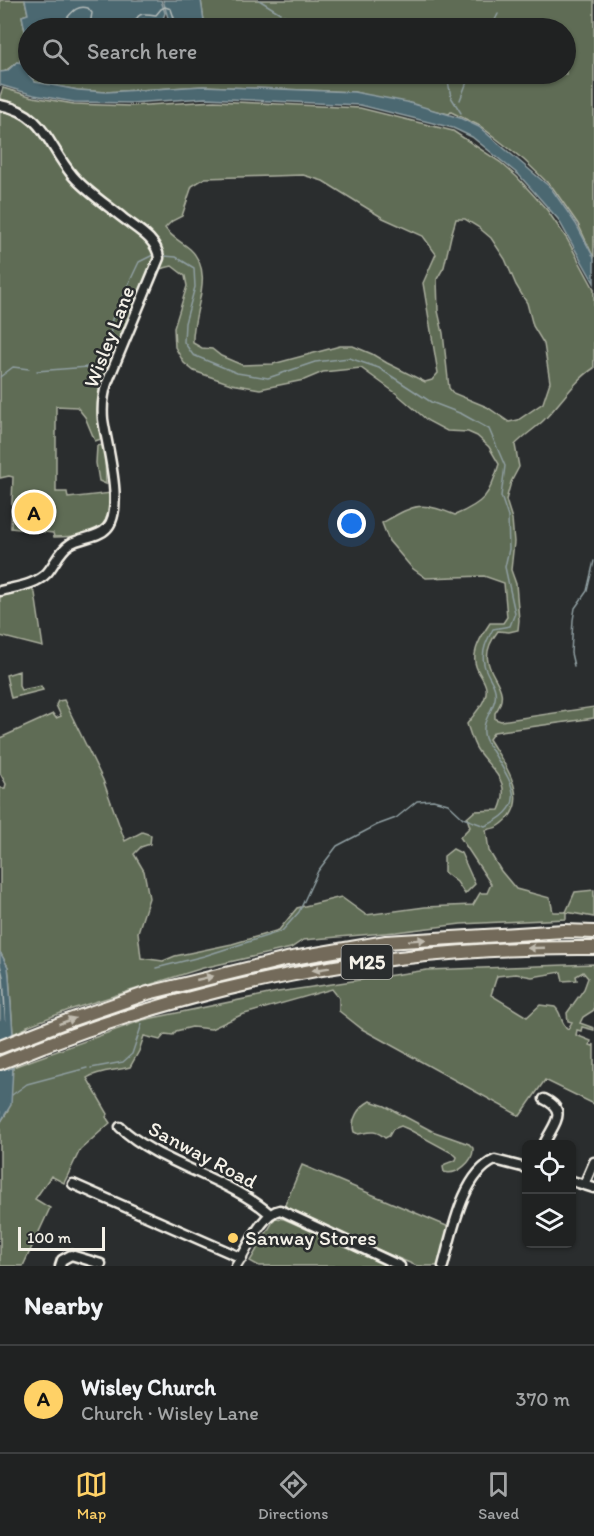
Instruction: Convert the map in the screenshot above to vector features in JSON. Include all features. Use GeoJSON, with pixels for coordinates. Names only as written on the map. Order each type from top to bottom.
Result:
{"type":"FeatureCollection","features":[{"type":"Feature","properties":{"kind":"highway","name":"M25"},"geometry":{"type":"LineString","coordinates":[[0,1047],[148,993],[287,959],[386,942],[564,931],[594,932]]}},
{"type":"Feature","properties":{"kind":"highway","name":"M25"},"geometry":{"type":"LineString","coordinates":[[0,1063],[124,1017],[202,994],[290,974],[389,958],[467,951],[594,948]]}},
{"type":"Feature","properties":{"kind":"street","name":"Wisley Lane"},"geometry":{"type":"LineString","coordinates":[[0,105],[21,111],[36,121],[75,179],[147,237],[157,249],[159,258],[107,383],[103,398],[103,419],[113,470],[111,523],[102,532],[70,544],[40,578],[0,591]]}},
{"type":"Feature","properties":{"kind":"street"},"geometry":{"type":"LineString","coordinates":[[544,1099],[557,1108],[558,1115],[546,1140]]}},
{"type":"Feature","properties":{"kind":"street","name":"Sanway Road"},"geometry":{"type":"LineString","coordinates":[[120,1127],[138,1140],[260,1206],[270,1214]]}},
{"type":"Feature","properties":{"kind":"street"},"geometry":{"type":"LineString","coordinates":[[443,1266],[459,1210],[472,1180],[483,1166],[495,1160],[522,1167]]}},
{"type":"Feature","properties":{"kind":"street"},"geometry":{"type":"LineString","coordinates":[[585,1185],[594,1162]]}},
{"type":"Feature","properties":{"kind":"street"},"geometry":{"type":"LineString","coordinates":[[576,1182],[594,1188]]}},
{"type":"Feature","properties":{"kind":"street"},"geometry":{"type":"LineString","coordinates":[[73,1184],[126,1210],[242,1258]]}},
{"type":"Feature","properties":{"kind":"street","name":"Sanway Road"},"geometry":{"type":"LineString","coordinates":[[236,1266],[262,1222],[270,1214],[280,1210],[400,1266]]}},
{"type":"Feature","properties":{"kind":"street"},"geometry":{"type":"LineString","coordinates":[[60,1266],[62,1260],[71,1255],[102,1262]]}},
{"type":"Feature","properties":{"kind":"green space"},"geometry":{"type":"Polygon","coordinates":[[[0,0],[25,0],[28,14],[18,18],[18,62],[4,72],[0,72],[0,0]]]}},
{"type":"Feature","properties":{"kind":"green space"},"geometry":{"type":"Polygon","coordinates":[[[201,0],[594,0],[594,258],[578,224],[553,188],[524,160],[480,126],[451,112],[449,114],[354,92],[203,86],[106,92],[46,84],[576,84],[576,18],[204,18],[201,0]]]}},
{"type":"Feature","properties":{"kind":"green space"},"geometry":{"type":"Polygon","coordinates":[[[3,88],[33,97],[74,104],[130,106],[214,101],[360,108],[453,131],[500,162],[517,177],[547,210],[567,239],[594,289],[594,368],[574,386],[544,420],[515,445],[519,467],[511,482],[506,500],[512,519],[514,542],[511,570],[516,584],[518,630],[498,631],[490,645],[487,657],[489,667],[501,692],[501,702],[495,713],[495,719],[501,721],[594,707],[594,718],[494,732],[489,739],[508,771],[516,795],[515,806],[510,816],[499,826],[486,830],[489,851],[501,871],[516,889],[550,898],[553,912],[566,912],[566,919],[461,924],[303,940],[291,948],[203,968],[69,1010],[27,1026],[13,1034],[8,967],[0,952],[0,788],[5,788],[6,784],[0,773],[0,738],[53,714],[56,718],[61,716],[56,705],[58,701],[64,700],[103,780],[125,841],[142,832],[151,835],[150,844],[141,847],[134,854],[144,871],[149,898],[138,932],[141,958],[163,961],[279,930],[297,908],[341,897],[366,915],[425,907],[473,905],[480,893],[487,893],[491,884],[460,837],[470,827],[467,818],[475,811],[499,810],[503,792],[499,778],[476,748],[467,724],[480,707],[486,693],[484,682],[476,666],[475,655],[478,644],[490,623],[503,623],[507,617],[504,583],[484,576],[426,578],[412,568],[389,541],[382,523],[417,507],[433,507],[455,515],[479,502],[489,491],[499,464],[489,447],[477,436],[468,432],[447,431],[428,421],[397,394],[361,368],[323,372],[304,380],[260,389],[231,384],[194,371],[184,363],[175,347],[174,328],[187,286],[185,276],[172,266],[160,269],[155,267],[103,386],[104,438],[95,441],[85,417],[77,407],[56,406],[56,492],[67,492],[68,498],[111,493],[111,511],[105,524],[93,532],[69,537],[54,537],[53,533],[11,528],[13,477],[0,478],[0,96],[3,88]],[[303,175],[205,178],[192,186],[182,216],[165,228],[190,249],[198,259],[202,270],[201,294],[193,331],[193,343],[202,348],[212,349],[221,356],[242,365],[273,364],[340,346],[353,346],[425,382],[432,380],[438,373],[423,283],[436,254],[423,236],[383,218],[323,181],[303,175]],[[456,219],[444,267],[437,279],[438,311],[443,333],[449,388],[453,393],[487,407],[509,422],[518,420],[543,403],[550,382],[544,344],[533,326],[527,303],[505,259],[491,238],[465,219],[456,219]]]}},
{"type":"Feature","properties":{"kind":"green space"},"geometry":{"type":"Polygon","coordinates":[[[102,445],[105,456],[106,484],[99,481],[96,463],[97,446],[102,445]]]}},
{"type":"Feature","properties":{"kind":"green space"},"geometry":{"type":"Polygon","coordinates":[[[29,587],[35,593],[43,647],[0,636],[0,594],[29,587]]]}},
{"type":"Feature","properties":{"kind":"green space"},"geometry":{"type":"Polygon","coordinates":[[[19,671],[21,690],[41,686],[43,690],[11,698],[6,675],[19,671]]]}},
{"type":"Feature","properties":{"kind":"green space"},"geometry":{"type":"Polygon","coordinates":[[[453,849],[461,853],[475,884],[465,894],[457,882],[444,872],[444,856],[453,849]]]}},
{"type":"Feature","properties":{"kind":"green space"},"geometry":{"type":"Polygon","coordinates":[[[594,890],[594,917],[566,912],[575,892],[594,890]]]}},
{"type":"Feature","properties":{"kind":"green space"},"geometry":{"type":"Polygon","coordinates":[[[594,964],[594,1010],[583,1017],[580,1023],[594,1030],[582,1027],[581,1031],[577,1030],[576,1035],[591,1041],[590,1045],[594,1044],[594,1104],[545,1080],[520,1116],[362,1029],[339,1011],[339,998],[332,989],[241,1015],[211,1029],[192,1027],[176,1031],[173,1035],[165,1034],[160,1040],[144,1036],[130,1067],[102,1072],[87,1078],[108,1114],[106,1117],[110,1123],[80,1150],[64,1183],[51,1176],[35,1199],[50,1208],[23,1266],[0,1266],[0,1123],[8,1111],[13,1067],[143,1020],[278,992],[427,970],[594,964]],[[561,972],[532,977],[516,974],[497,976],[491,995],[527,1017],[540,1005],[555,1007],[568,1029],[572,1022],[568,1021],[567,1013],[584,989],[588,978],[583,972],[576,976],[577,980],[563,981],[561,972]]]}},
{"type":"Feature","properties":{"kind":"green space"},"geometry":{"type":"Polygon","coordinates":[[[370,1101],[385,1106],[432,1131],[469,1144],[473,1148],[471,1158],[459,1170],[444,1172],[445,1164],[456,1160],[457,1157],[408,1129],[401,1126],[393,1129],[385,1138],[375,1132],[358,1134],[354,1132],[353,1123],[356,1114],[370,1101]]]}},
{"type":"Feature","properties":{"kind":"green space"},"geometry":{"type":"Polygon","coordinates":[[[302,1165],[449,1227],[438,1266],[417,1266],[307,1220],[284,1207],[302,1165]]]}},
{"type":"Feature","properties":{"kind":"green space"},"geometry":{"type":"Polygon","coordinates":[[[275,1218],[284,1219],[391,1266],[259,1266],[250,1261],[275,1218]]]}},
{"type":"Feature","properties":{"kind":"water"},"geometry":{"type":"Polygon","coordinates":[[[25,0],[161,0],[165,13],[163,18],[22,18],[22,16],[28,14],[25,0]]]}},
{"type":"Feature","properties":{"kind":"water"},"geometry":{"type":"Polygon","coordinates":[[[163,0],[201,0],[204,18],[168,18],[163,0]]]}},
{"type":"Feature","properties":{"kind":"water"},"geometry":{"type":"Polygon","coordinates":[[[17,62],[18,84],[46,84],[106,92],[203,86],[354,92],[407,102],[460,118],[479,127],[551,188],[576,224],[594,258],[594,283],[558,219],[519,175],[472,137],[453,128],[360,105],[205,98],[131,103],[74,102],[34,95],[0,85],[0,72],[7,71],[17,62]]]}},
{"type":"Feature","properties":{"kind":"water"},"geometry":{"type":"Polygon","coordinates":[[[0,952],[8,967],[13,1034],[0,1038],[0,952]]]}},
{"type":"Feature","properties":{"kind":"water"},"geometry":{"type":"Polygon","coordinates":[[[13,1067],[11,1105],[0,1123],[0,1073],[13,1067]]]}},
{"type":"Feature","properties":{"kind":"waterway"},"geometry":{"type":"LineString","coordinates":[[259,0],[280,13]]}},
{"type":"Feature","properties":{"kind":"waterway"},"geometry":{"type":"LineString","coordinates":[[496,18],[498,14]]}},
{"type":"Feature","properties":{"kind":"waterway"},"geometry":{"type":"LineString","coordinates":[[284,15],[289,18]]}},
{"type":"Feature","properties":{"kind":"waterway"},"geometry":{"type":"LineString","coordinates":[[449,84],[451,97],[461,113]]}},
{"type":"Feature","properties":{"kind":"waterway"},"geometry":{"type":"LineString","coordinates":[[460,100],[466,84]]}},
{"type":"Feature","properties":{"kind":"waterway"},"geometry":{"type":"LineString","coordinates":[[37,371],[101,366],[109,346],[112,319],[139,262],[153,255]]}},
{"type":"Feature","properties":{"kind":"waterway"},"geometry":{"type":"LineString","coordinates":[[156,968],[204,956],[282,931],[299,912],[318,871],[337,846],[377,825],[396,818],[417,801],[433,800],[448,804],[463,818],[485,826],[507,812],[512,805],[513,797],[508,779],[487,743],[484,732],[485,722],[495,699],[493,685],[484,664],[484,650],[493,629],[510,626],[515,613],[505,567],[509,549],[508,517],[501,496],[505,466],[489,429],[462,414],[431,402],[379,368],[349,358],[315,362],[268,378],[237,373],[193,355],[184,342],[185,323],[195,287],[194,268],[176,257],[164,256]]}},
{"type":"Feature","properties":{"kind":"waterway"},"geometry":{"type":"LineString","coordinates":[[0,377],[13,367],[29,369]]}},
{"type":"Feature","properties":{"kind":"waterway"},"geometry":{"type":"LineString","coordinates":[[574,666],[571,653],[575,608],[587,591],[594,561]]}},
{"type":"Feature","properties":{"kind":"waterway"},"geometry":{"type":"LineString","coordinates":[[0,1106],[3,1093],[3,1024]]}},
{"type":"Feature","properties":{"kind":"waterway"},"geometry":{"type":"LineString","coordinates":[[91,1068],[123,1062],[132,1054],[142,1024]]}},
{"type":"Feature","properties":{"kind":"waterway"},"geometry":{"type":"LineString","coordinates":[[12,1095],[27,1084],[87,1068]]}},
{"type":"Feature","properties":{"kind":"place","name":"Wisley Church"},"geometry":{"type":"Point","coordinates":[34,512]}},
{"type":"Feature","properties":{"kind":"place","name":"Sanway Stores"},"geometry":{"type":"Point","coordinates":[233,1238]}}]}
